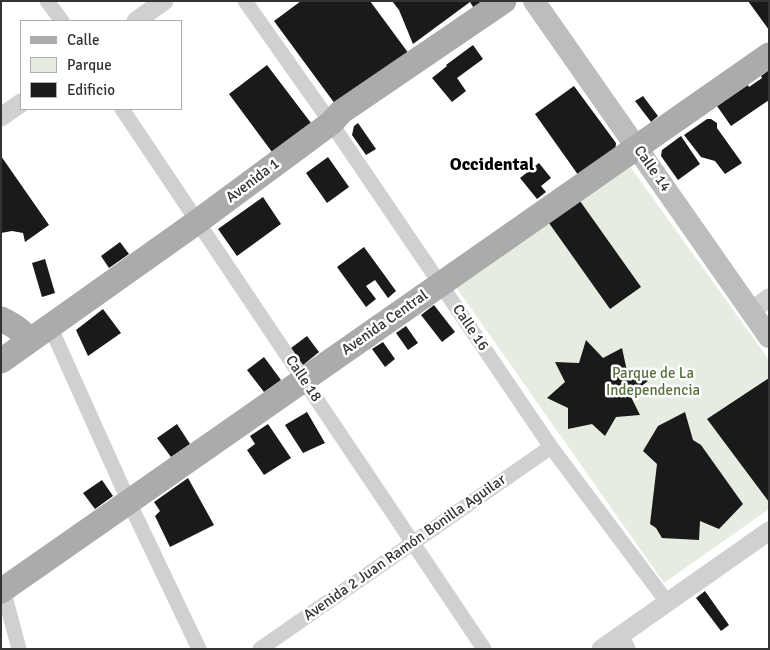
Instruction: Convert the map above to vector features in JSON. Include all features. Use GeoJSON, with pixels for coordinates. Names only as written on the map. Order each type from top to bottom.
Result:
{"type":"FeatureCollection","features":[{"type":"Feature","properties":{"kind":"main road","name":"Avenida 1"},"geometry":{"type":"LineString","coordinates":[[1,361],[198,222],[331,122],[341,112],[504,1]]}},
{"type":"Feature","properties":{"kind":"main road","name":"Calle 14"},"geometry":{"type":"LineString","coordinates":[[534,1],[769,337]]}},
{"type":"Feature","properties":{"kind":"main road","name":"Avenida Central"},"geometry":{"type":"LineString","coordinates":[[2,590],[769,55]]}},
{"type":"Feature","properties":{"kind":"main road"},"geometry":{"type":"LineString","coordinates":[[1,318],[25,334],[29,341]]}},
{"type":"Feature","properties":{"kind":"street"},"geometry":{"type":"LineString","coordinates":[[47,1],[61,20]]}},
{"type":"Feature","properties":{"kind":"street"},"geometry":{"type":"LineString","coordinates":[[137,20],[164,1]]}},
{"type":"Feature","properties":{"kind":"street","name":"Calle 16"},"geometry":{"type":"LineString","coordinates":[[245,1],[331,122],[551,447],[667,602]]}},
{"type":"Feature","properties":{"kind":"street"},"geometry":{"type":"LineString","coordinates":[[1,117],[20,103]]}},
{"type":"Feature","properties":{"kind":"street","name":"Calle 18"},"geometry":{"type":"LineString","coordinates":[[123,110],[484,649]]}},
{"type":"Feature","properties":{"kind":"street"},"geometry":{"type":"LineString","coordinates":[[750,311],[769,298]]}},
{"type":"Feature","properties":{"kind":"street"},"geometry":{"type":"LineString","coordinates":[[1,318],[50,326],[129,502],[199,649]]}},
{"type":"Feature","properties":{"kind":"street","name":"Avenida 2 Juan Ramón Bonilla Aguilar"},"geometry":{"type":"LineString","coordinates":[[260,649],[551,447]]}},
{"type":"Feature","properties":{"kind":"street"},"geometry":{"type":"LineString","coordinates":[[601,649],[625,642],[667,602],[769,531]]}},
{"type":"Feature","properties":{"kind":"street"},"geometry":{"type":"LineString","coordinates":[[2,590],[19,649]]}},
{"type":"Feature","properties":{"kind":"green space","name":"Parque de La Independencia"},"geometry":{"type":"Polygon","coordinates":[[[629,165],[769,360],[769,509],[664,583],[456,287],[629,165]]]}},
{"type":"Feature","properties":{"kind":"building"},"geometry":{"type":"Polygon","coordinates":[[[301,1],[370,1],[412,58],[341,112],[274,21],[301,1]]]}},
{"type":"Feature","properties":{"kind":"building"},"geometry":{"type":"Polygon","coordinates":[[[392,1],[494,1],[477,13],[470,2],[413,44],[399,10],[392,1]]]}},
{"type":"Feature","properties":{"kind":"building"},"geometry":{"type":"Polygon","coordinates":[[[748,1],[769,1],[769,30],[748,1]]]}},
{"type":"Feature","properties":{"kind":"building"},"geometry":{"type":"Polygon","coordinates":[[[473,45],[483,59],[457,78],[466,91],[452,102],[432,78],[473,45]]]}},
{"type":"Feature","properties":{"kind":"building"},"geometry":{"type":"Polygon","coordinates":[[[267,65],[311,123],[272,152],[229,94],[267,65]]]}},
{"type":"Feature","properties":{"kind":"building"},"geometry":{"type":"Polygon","coordinates":[[[769,70],[769,100],[731,126],[717,106],[762,78],[761,76],[769,70]]]}},
{"type":"Feature","properties":{"kind":"building"},"geometry":{"type":"Polygon","coordinates":[[[574,86],[616,143],[615,153],[581,179],[535,114],[574,86]]]}},
{"type":"Feature","properties":{"kind":"building"},"geometry":{"type":"Polygon","coordinates":[[[643,96],[658,116],[651,122],[635,101],[643,96]]]}},
{"type":"Feature","properties":{"kind":"building"},"geometry":{"type":"Polygon","coordinates":[[[707,119],[717,123],[717,128],[742,163],[725,174],[715,161],[701,157],[684,135],[707,119]]]}},
{"type":"Feature","properties":{"kind":"building"},"geometry":{"type":"Polygon","coordinates":[[[358,123],[376,149],[366,155],[352,135],[354,126],[358,123]]]}},
{"type":"Feature","properties":{"kind":"building"},"geometry":{"type":"Polygon","coordinates":[[[681,136],[700,164],[678,180],[661,156],[662,150],[681,136]]]}},
{"type":"Feature","properties":{"kind":"building"},"geometry":{"type":"Polygon","coordinates":[[[1,156],[49,225],[25,242],[23,233],[12,231],[1,233],[1,156]]]}},
{"type":"Feature","properties":{"kind":"building"},"geometry":{"type":"Polygon","coordinates":[[[328,157],[349,187],[327,203],[306,173],[328,157]]]}},
{"type":"Feature","properties":{"kind":"building"},"geometry":{"type":"Polygon","coordinates":[[[539,163],[551,178],[541,186],[546,192],[537,199],[520,178],[539,163]]]}},
{"type":"Feature","properties":{"kind":"building"},"geometry":{"type":"Polygon","coordinates":[[[263,197],[281,224],[237,256],[218,229],[263,197]]]}},
{"type":"Feature","properties":{"kind":"building"},"geometry":{"type":"Polygon","coordinates":[[[580,201],[641,287],[610,309],[549,223],[580,201]]]}},
{"type":"Feature","properties":{"kind":"building"},"geometry":{"type":"Polygon","coordinates":[[[120,242],[129,254],[109,268],[101,256],[120,242]]]}},
{"type":"Feature","properties":{"kind":"building"},"geometry":{"type":"Polygon","coordinates":[[[364,247],[396,291],[388,298],[375,280],[366,286],[376,299],[366,307],[337,267],[364,247]]]}},
{"type":"Feature","properties":{"kind":"building"},"geometry":{"type":"Polygon","coordinates":[[[45,259],[55,293],[42,297],[32,263],[45,259]]]}},
{"type":"Feature","properties":{"kind":"building"},"geometry":{"type":"Polygon","coordinates":[[[434,305],[455,332],[442,342],[421,315],[434,305]]]}},
{"type":"Feature","properties":{"kind":"building"},"geometry":{"type":"Polygon","coordinates":[[[103,309],[121,333],[88,356],[76,330],[103,309]]]}},
{"type":"Feature","properties":{"kind":"building"},"geometry":{"type":"Polygon","coordinates":[[[406,326],[418,343],[408,350],[396,333],[406,326]]]}},
{"type":"Feature","properties":{"kind":"building"},"geometry":{"type":"Polygon","coordinates":[[[307,336],[319,352],[303,365],[291,348],[307,336]]]}},
{"type":"Feature","properties":{"kind":"building"},"geometry":{"type":"Polygon","coordinates":[[[586,340],[603,358],[622,348],[627,371],[648,381],[630,395],[640,415],[616,417],[605,436],[592,424],[568,429],[568,408],[547,398],[565,382],[555,362],[579,363],[586,340]]]}},
{"type":"Feature","properties":{"kind":"building"},"geometry":{"type":"Polygon","coordinates":[[[383,342],[395,359],[385,367],[372,349],[383,342]]]}},
{"type":"Feature","properties":{"kind":"building"},"geometry":{"type":"Polygon","coordinates":[[[264,357],[281,380],[264,392],[247,370],[264,357]]]}},
{"type":"Feature","properties":{"kind":"building"},"geometry":{"type":"Polygon","coordinates":[[[769,378],[769,502],[707,419],[769,378]]]}},
{"type":"Feature","properties":{"kind":"building"},"geometry":{"type":"Polygon","coordinates":[[[307,412],[325,443],[303,453],[285,425],[307,412]]]}},
{"type":"Feature","properties":{"kind":"building"},"geometry":{"type":"Polygon","coordinates":[[[685,412],[693,440],[701,445],[743,504],[719,529],[700,521],[699,540],[662,538],[656,528],[650,524],[657,464],[643,451],[658,426],[685,412]]]}},
{"type":"Feature","properties":{"kind":"building"},"geometry":{"type":"Polygon","coordinates":[[[177,424],[190,444],[171,457],[157,438],[177,424]]]}},
{"type":"Feature","properties":{"kind":"building"},"geometry":{"type":"Polygon","coordinates":[[[268,424],[291,458],[264,475],[247,450],[255,444],[250,436],[268,424]]]}},
{"type":"Feature","properties":{"kind":"building"},"geometry":{"type":"Polygon","coordinates":[[[188,478],[214,525],[170,547],[155,516],[160,511],[154,502],[188,478]]]}},
{"type":"Feature","properties":{"kind":"building"},"geometry":{"type":"Polygon","coordinates":[[[102,480],[113,496],[95,509],[83,493],[102,480]]]}},
{"type":"Feature","properties":{"kind":"building"},"geometry":{"type":"Polygon","coordinates":[[[705,591],[729,625],[721,631],[696,598],[705,591]]]}},
{"type":"Feature","properties":{"kind":"district","name":"Occidental"},"geometry":{"type":"Point","coordinates":[492,165]}}]}
